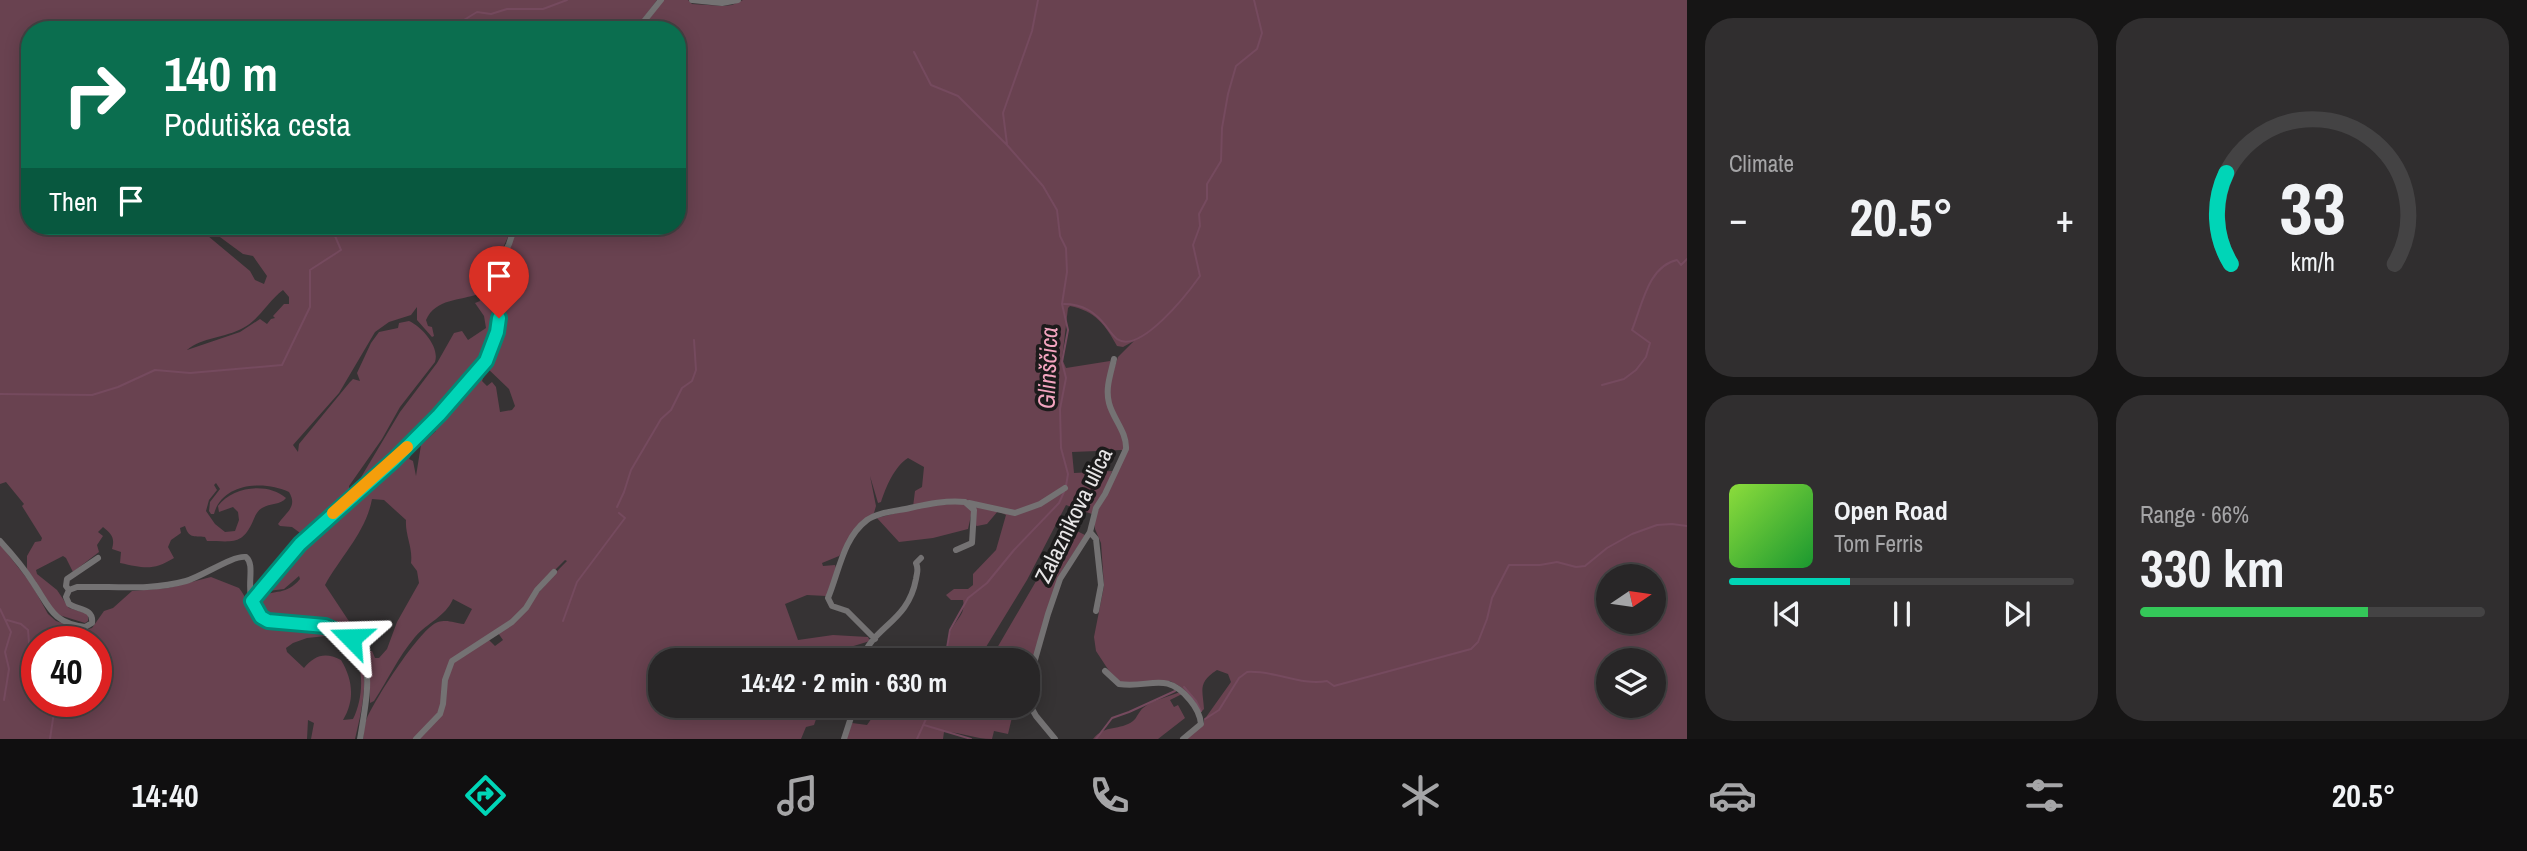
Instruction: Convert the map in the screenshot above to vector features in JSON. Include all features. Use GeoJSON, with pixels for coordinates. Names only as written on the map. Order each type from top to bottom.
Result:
{"type":"FeatureCollection","features":[{"type":"Feature","properties":{"kind":"street"},"geometry":{"type":"LineString","coordinates":[[644,21],[661,0]]}},
{"type":"Feature","properties":{"kind":"street"},"geometry":{"type":"LineString","coordinates":[[692,0],[722,3],[738,0]]}},
{"type":"Feature","properties":{"kind":"street"},"geometry":{"type":"LineString","coordinates":[[252,601],[300,544],[418,437],[486,361],[495,341],[499,318],[493,285],[494,275],[512,235]]}},
{"type":"Feature","properties":{"kind":"street","name":"Zalaznikova ulica"},"geometry":{"type":"LineString","coordinates":[[1038,648],[1060,579],[1090,532],[1096,508],[1126,449],[1126,441],[1108,401],[1114,359]]}},
{"type":"Feature","properties":{"kind":"street"},"geometry":{"type":"LineString","coordinates":[[875,639],[861,628],[852,615],[829,601],[844,550],[862,526],[874,517],[934,503],[957,501],[1015,513],[1040,504],[1065,488]]}},
{"type":"Feature","properties":{"kind":"street"},"geometry":{"type":"LineString","coordinates":[[956,550],[972,543],[974,510],[969,503]]}},
{"type":"Feature","properties":{"kind":"street"},"geometry":{"type":"LineString","coordinates":[[1090,532],[1096,539],[1101,585],[1096,611]]}},
{"type":"Feature","properties":{"kind":"street"},"geometry":{"type":"LineString","coordinates":[[0,541],[21,565],[50,611],[70,623],[89,626],[92,623],[92,615],[69,604],[66,597],[69,590],[97,586],[130,589],[169,585],[201,576],[240,556],[250,559],[252,566],[248,592],[261,617],[268,621],[325,626],[342,632],[358,645],[366,662],[368,682],[360,739]]}},
{"type":"Feature","properties":{"kind":"street"},"geometry":{"type":"LineString","coordinates":[[69,590],[66,586],[67,579],[98,558]]}},
{"type":"Feature","properties":{"kind":"street"},"geometry":{"type":"LineString","coordinates":[[869,648],[908,604],[919,571],[916,563],[921,558]]}},
{"type":"Feature","properties":{"kind":"street"},"geometry":{"type":"LineString","coordinates":[[416,739],[440,714],[445,680],[452,661],[519,616],[554,572]]}},
{"type":"Feature","properties":{"kind":"street"},"geometry":{"type":"LineString","coordinates":[[1105,671],[1119,684],[1164,681],[1182,691],[1196,707],[1201,724],[1183,739]]}},
{"type":"Feature","properties":{"kind":"street"},"geometry":{"type":"LineString","coordinates":[[844,739],[851,718]]}},
{"type":"Feature","properties":{"kind":"street"},"geometry":{"type":"LineString","coordinates":[[1038,718],[1055,739]]}},
{"type":"Feature","properties":{"kind":"shaded area"},"geometry":{"type":"Polygon","coordinates":[[[0,0],[657,0],[641,21],[21,21],[21,235],[207,235],[250,271],[255,280],[264,284],[267,276],[253,256],[243,254],[217,235],[509,235],[492,272],[496,325],[488,353],[415,437],[354,489],[400,412],[437,363],[454,333],[462,331],[468,340],[486,328],[484,316],[475,303],[480,301],[478,294],[449,301],[430,313],[426,320],[428,326],[432,327],[432,337],[417,320],[417,307],[411,315],[389,322],[375,332],[339,393],[293,445],[298,452],[299,444],[350,382],[353,379],[360,381],[357,373],[379,332],[398,328],[399,323],[409,321],[429,338],[435,350],[435,362],[400,407],[382,439],[349,486],[349,494],[308,534],[303,535],[292,527],[278,524],[292,506],[289,492],[279,488],[256,486],[235,490],[218,504],[214,514],[211,514],[210,502],[220,489],[216,483],[214,485],[217,490],[209,500],[206,511],[225,532],[235,531],[239,520],[238,512],[233,507],[219,512],[218,506],[232,494],[261,488],[286,498],[260,509],[245,535],[235,540],[207,541],[205,537],[190,534],[185,526],[180,528],[181,533],[171,540],[168,547],[174,558],[154,567],[120,563],[121,552],[112,549],[112,537],[103,527],[98,532],[103,536],[97,545],[99,552],[73,572],[63,556],[36,570],[37,574],[57,590],[69,608],[88,614],[88,621],[85,623],[59,615],[52,609],[27,569],[27,556],[35,542],[41,541],[42,538],[22,506],[24,504],[6,482],[0,484],[0,0]],[[283,290],[249,325],[200,342],[187,350],[240,332],[260,319],[267,324],[275,318],[273,316],[284,304],[289,304],[289,297],[283,290]]]}},
{"type":"Feature","properties":{"kind":"shaded area"},"geometry":{"type":"Polygon","coordinates":[[[663,0],[688,0],[692,4],[723,6],[743,0],[1687,0],[1687,739],[1186,739],[1204,723],[1231,682],[1228,674],[1217,670],[1206,679],[1203,687],[1204,709],[1201,712],[1181,687],[1170,681],[1123,683],[1115,680],[1096,651],[1094,637],[1104,586],[1101,543],[1095,529],[1094,517],[1107,494],[1122,450],[1072,452],[1074,473],[1112,471],[1106,490],[1092,514],[1083,511],[1075,530],[1085,535],[1056,585],[1037,648],[997,648],[1056,547],[1074,508],[1066,505],[1027,580],[985,648],[948,648],[951,630],[964,605],[963,600],[951,600],[946,595],[954,589],[968,589],[973,585],[973,574],[996,550],[1006,515],[998,511],[987,524],[977,526],[976,502],[955,499],[913,507],[915,491],[922,487],[924,467],[908,458],[895,472],[881,502],[878,503],[870,476],[876,506],[874,513],[865,519],[839,556],[822,563],[823,566],[835,565],[836,568],[828,594],[807,595],[785,604],[798,640],[833,635],[868,637],[870,641],[847,648],[648,648],[648,718],[816,718],[814,725],[806,727],[801,739],[418,739],[442,714],[445,682],[453,661],[489,640],[495,646],[503,640],[498,633],[508,625],[526,608],[567,561],[565,560],[537,588],[529,603],[516,617],[451,660],[445,674],[439,713],[414,739],[363,739],[365,723],[372,708],[399,665],[421,637],[438,622],[464,624],[472,609],[453,599],[446,610],[415,637],[374,701],[370,703],[369,651],[372,651],[375,658],[379,658],[387,649],[397,622],[419,583],[417,571],[411,563],[406,520],[384,500],[372,499],[359,533],[325,585],[366,647],[345,631],[333,626],[309,621],[270,619],[258,605],[259,597],[285,590],[295,584],[300,579],[299,576],[284,589],[265,589],[323,525],[409,449],[412,453],[409,459],[413,461],[416,476],[421,445],[436,431],[434,429],[422,440],[418,440],[477,374],[484,376],[482,381],[487,386],[492,382],[496,387],[500,412],[512,410],[515,406],[509,389],[485,366],[495,348],[501,328],[496,290],[500,263],[514,235],[686,235],[686,21],[648,21],[663,0]],[[1070,306],[1068,308],[1062,359],[1066,368],[1110,361],[1110,373],[1113,372],[1118,357],[1134,341],[1123,347],[1117,346],[1108,331],[1086,311],[1070,306]]]}},
{"type":"Feature","properties":{"kind":"shaded area"},"geometry":{"type":"Polygon","coordinates":[[[965,503],[972,511],[968,529],[933,538],[899,542],[877,518],[924,506],[965,503]]]}},
{"type":"Feature","properties":{"kind":"shaded area"},"geometry":{"type":"Polygon","coordinates":[[[0,544],[32,585],[48,614],[56,621],[72,626],[21,626],[21,717],[112,717],[112,626],[93,626],[104,611],[113,608],[132,591],[168,588],[211,577],[239,588],[254,614],[262,622],[280,627],[310,626],[336,633],[350,643],[359,655],[364,686],[355,739],[311,739],[314,723],[308,720],[307,739],[0,739],[0,544]],[[326,636],[307,638],[286,648],[304,668],[321,656],[341,660],[351,690],[343,720],[353,719],[360,695],[360,668],[349,646],[339,639],[326,636]]]}},
{"type":"Feature","properties":{"kind":"shaded area"},"geometry":{"type":"Polygon","coordinates":[[[1180,692],[1182,694],[1170,700],[1174,707],[1178,705],[1185,718],[1158,739],[1093,739],[1102,731],[1133,721],[1142,709],[1151,703],[1180,692]]]}},
{"type":"Feature","properties":{"kind":"shaded area"},"geometry":{"type":"Polygon","coordinates":[[[872,718],[1012,718],[1008,734],[994,731],[992,739],[944,732],[943,739],[846,739],[852,723],[867,725],[872,718]]]}},
{"type":"Feature","properties":{"kind":"waterway"},"geometry":{"type":"LineString","coordinates":[[462,21],[477,12],[491,14],[507,9],[543,9],[567,0]]}},
{"type":"Feature","properties":{"kind":"waterway"},"geometry":{"type":"LineString","coordinates":[[1007,144],[1003,113],[1032,31],[1038,0]]}},
{"type":"Feature","properties":{"kind":"waterway"},"geometry":{"type":"LineString","coordinates":[[1064,304],[1077,305],[1093,313],[1117,339],[1127,342],[1150,331],[1163,320],[1200,276],[1193,245],[1200,226],[1199,214],[1207,199],[1207,184],[1221,161],[1222,128],[1228,94],[1236,66],[1257,49],[1262,33],[1254,0]]}},
{"type":"Feature","properties":{"kind":"waterway","name":"Glinščica"},"geometry":{"type":"LineString","coordinates":[[914,52],[931,85],[958,96],[1043,186],[1057,210],[1060,236],[1066,248],[1067,272],[1062,304],[1068,330],[1062,362],[1066,378],[1060,409],[1061,448],[1068,474],[1066,486]]}},
{"type":"Feature","properties":{"kind":"waterway"},"geometry":{"type":"LineString","coordinates":[[0,394],[92,395],[118,387],[155,370],[190,373],[282,365],[310,307],[310,270],[341,250],[335,235]]}},
{"type":"Feature","properties":{"kind":"waterway"},"geometry":{"type":"LineString","coordinates":[[1602,385],[1624,379],[1636,370],[1646,357],[1650,343],[1632,330],[1647,288],[1659,270],[1667,264],[1677,260],[1681,265],[1687,259]]}},
{"type":"Feature","properties":{"kind":"waterway"},"geometry":{"type":"LineString","coordinates":[[617,507],[631,470],[661,419],[671,410],[682,388],[692,381],[696,370],[694,340]]}},
{"type":"Feature","properties":{"kind":"waterway","name":"Glinščica"},"geometry":{"type":"LineString","coordinates":[[947,648],[950,630],[968,598],[987,583],[1059,503],[1064,492]]}},
{"type":"Feature","properties":{"kind":"waterway"},"geometry":{"type":"LineString","coordinates":[[563,621],[577,582],[625,518],[619,513]]}},
{"type":"Feature","properties":{"kind":"waterway"},"geometry":{"type":"LineString","coordinates":[[1205,719],[1219,710],[1239,678],[1247,672],[1268,673],[1307,681],[1327,681],[1334,686],[1471,649],[1478,642],[1492,598],[1509,565],[1557,562],[1576,567],[1585,566],[1607,548],[1632,534],[1657,525],[1687,526]]}},
{"type":"Feature","properties":{"kind":"waterway"},"geometry":{"type":"LineString","coordinates":[[0,609],[11,632],[5,652],[9,669],[4,700]]}},
{"type":"Feature","properties":{"kind":"waterway"},"geometry":{"type":"LineString","coordinates":[[7,620],[23,626]]}},
{"type":"Feature","properties":{"kind":"waterway"},"geometry":{"type":"LineString","coordinates":[[1184,687],[1201,711]]}},
{"type":"Feature","properties":{"kind":"waterway"},"geometry":{"type":"LineString","coordinates":[[1096,739],[1112,718],[1175,691]]}},
{"type":"Feature","properties":{"kind":"waterway"},"geometry":{"type":"LineString","coordinates":[[50,739],[53,717]]}},
{"type":"Feature","properties":{"kind":"waterway","name":"Glinščica"},"geometry":{"type":"LineString","coordinates":[[917,739],[926,718]]}},
{"type":"Feature","properties":{"kind":"waterway"},"geometry":{"type":"LineString","coordinates":[[924,725],[971,739]]}},
{"type":"Feature","properties":{"kind":"slow traffic"},"geometry":{"type":"LineString","coordinates":[[333,513],[407,447]]}},
{"type":"Feature","properties":{"kind":"route"},"geometry":{"type":"LineString","coordinates":[[351,638],[325,626],[268,621],[261,617],[252,601],[300,544],[346,500],[394,460],[439,415],[486,361],[492,350],[499,318]]}}]}
